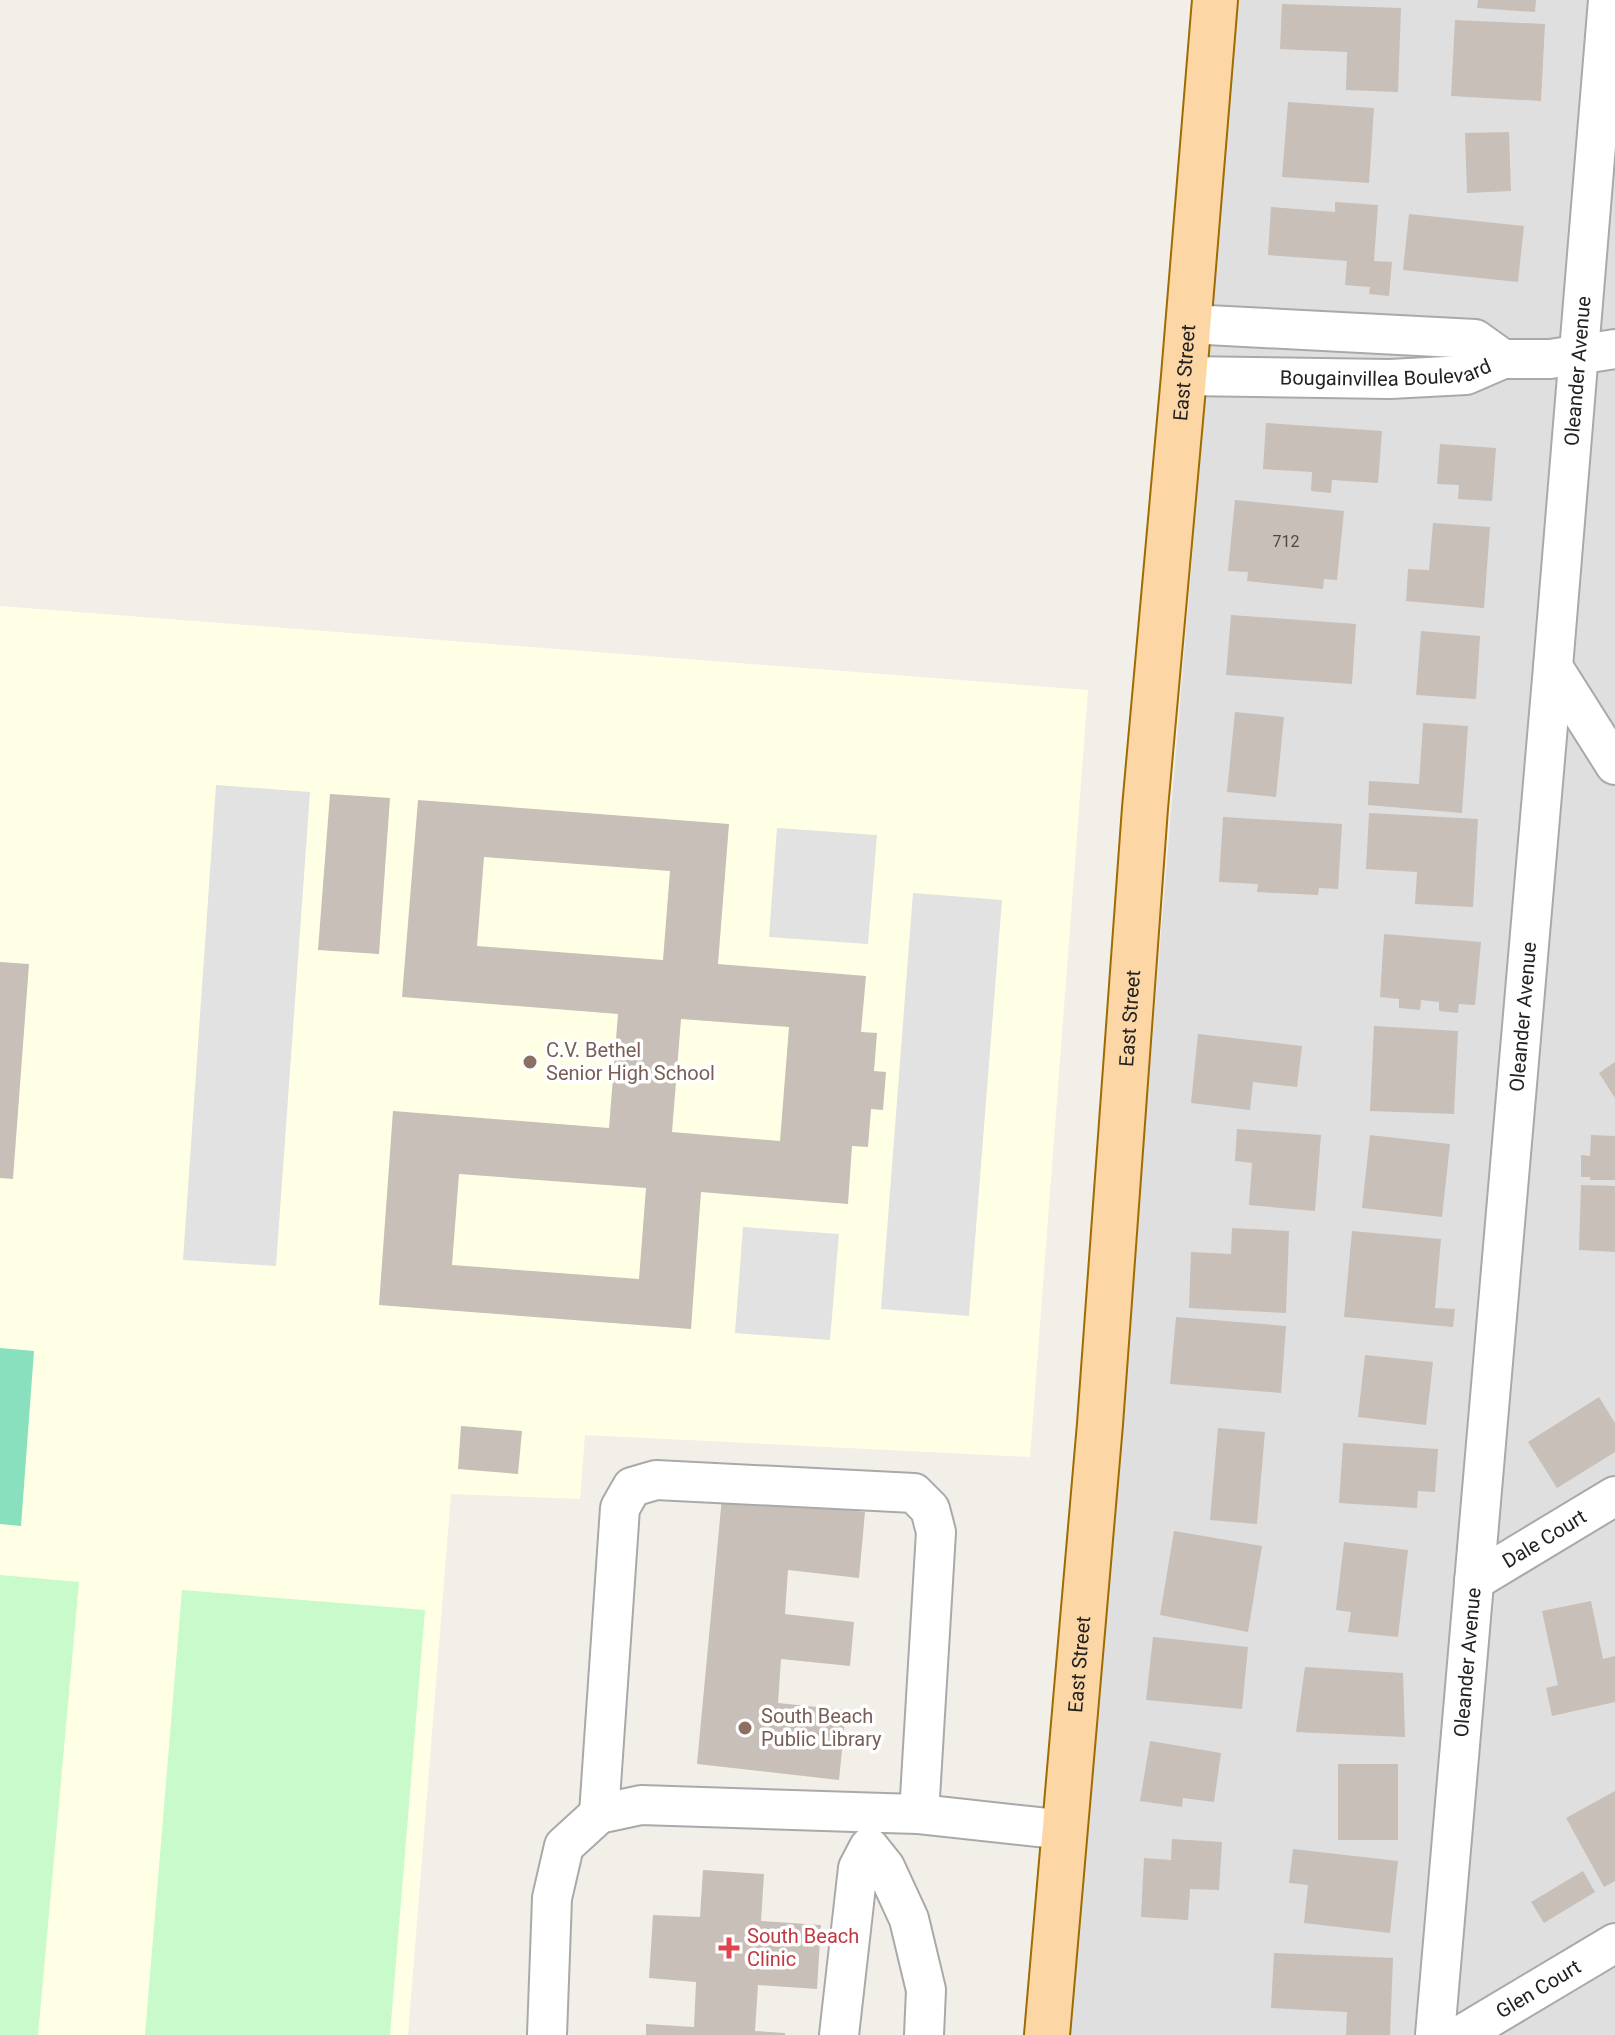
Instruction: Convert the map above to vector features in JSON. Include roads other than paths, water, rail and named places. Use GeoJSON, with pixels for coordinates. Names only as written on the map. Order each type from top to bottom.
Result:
{"type":"FeatureCollection","features":[{"type":"Feature","properties":{"kind":"main road","name":"East Street"},"geometry":{"type":"LineString","coordinates":[[1047,2035],[1098,1439],[1145,808],[1215,0]]}},
{"type":"Feature","properties":{"kind":"street","name":"Oleander Avenue"},"geometry":{"type":"LineString","coordinates":[[1435,2035],[1608,0]]}},
{"type":"Feature","properties":{"kind":"street","name":"Bougainvillea Boulevard"},"geometry":{"type":"LineString","coordinates":[[1188,324],[1475,339],[1503,359]]}},
{"type":"Feature","properties":{"kind":"street"},"geometry":{"type":"LineString","coordinates":[[1503,359],[1550,359],[1615,349]]}},
{"type":"Feature","properties":{"kind":"street","name":"Bougainvillea Boulevard"},"geometry":{"type":"LineString","coordinates":[[1184,376],[1406,379],[1466,375],[1503,359]]}},
{"type":"Feature","properties":{"kind":"street"},"geometry":{"type":"LineString","coordinates":[[1553,667],[1615,765]]}},
{"type":"Feature","properties":{"kind":"street"},"geometry":{"type":"LineString","coordinates":[[599,1814],[620,1508],[632,1487],[656,1480],[914,1493],[930,1509],[936,1532],[901,1814],[869,1847],[858,1868],[839,2035]]}},
{"type":"Feature","properties":{"kind":"street","name":"Dale Court"},"geometry":{"type":"LineString","coordinates":[[1474,1581],[1615,1496]]}},
{"type":"Feature","properties":{"kind":"street"},"geometry":{"type":"LineString","coordinates":[[547,2035],[552,1898],[564,1846],[599,1814],[641,1805],[901,1814],[1066,1830]]}},
{"type":"Feature","properties":{"kind":"street"},"geometry":{"type":"LineString","coordinates":[[869,1847],[885,1867],[909,1919],[926,1990],[924,2035]]}},
{"type":"Feature","properties":{"kind":"street","name":"Glen Court"},"geometry":{"type":"LineString","coordinates":[[1461,2035],[1615,1943]]}},
{"type":"Feature","properties":{"kind":"place","name":"C.V. Bethel Senior High School"},"geometry":{"type":"Point","coordinates":[530,1062]}},
{"type":"Feature","properties":{"kind":"place","name":"South Beach Public Library"},"geometry":{"type":"Point","coordinates":[745,1728]}},
{"type":"Feature","properties":{"kind":"place","name":"South Beach Clinic"},"geometry":{"type":"Point","coordinates":[729,1948]}}]}
